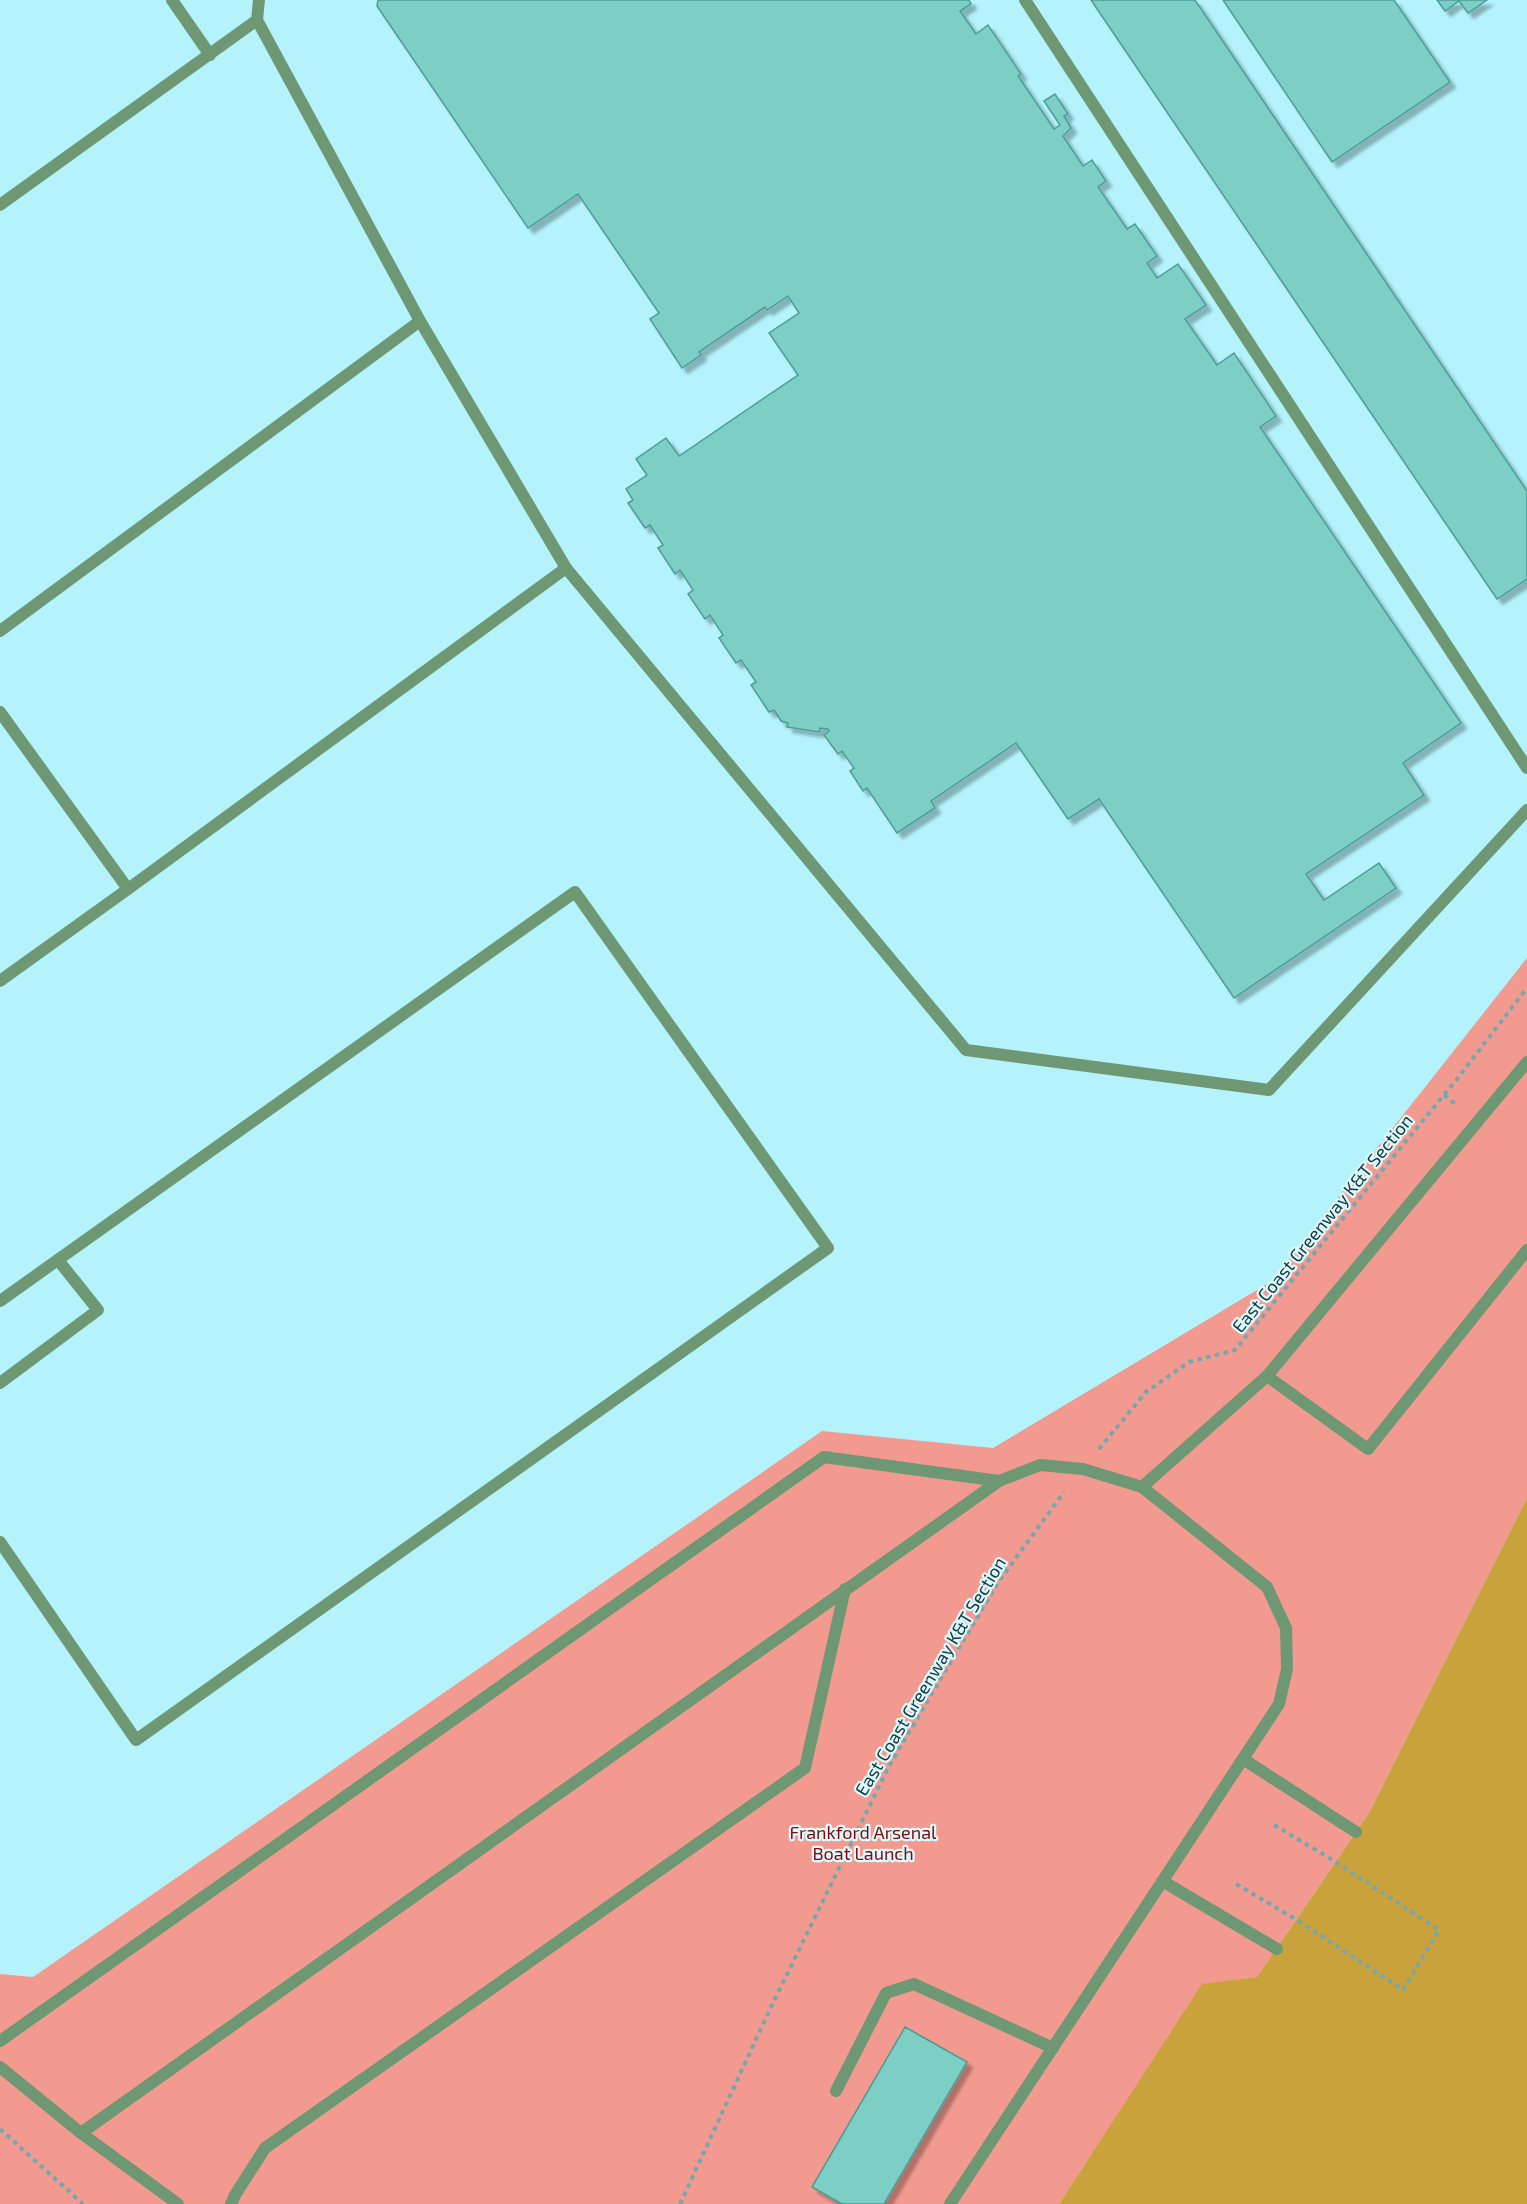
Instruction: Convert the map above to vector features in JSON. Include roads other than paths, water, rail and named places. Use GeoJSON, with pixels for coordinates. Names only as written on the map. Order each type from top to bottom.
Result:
{"type":"FeatureCollection","features":[{"type":"Feature","properties":{"kind":"lane"},"geometry":{"type":"LineString","coordinates":[[172,0],[210,55]]}},
{"type":"Feature","properties":{"kind":"lane"},"geometry":{"type":"LineString","coordinates":[[259,0],[257,20],[420,321],[566,568],[966,1050],[1269,1090],[1527,810]]}},
{"type":"Feature","properties":{"kind":"lane"},"geometry":{"type":"LineString","coordinates":[[1025,0],[1527,768]]}},
{"type":"Feature","properties":{"kind":"lane"},"geometry":{"type":"LineString","coordinates":[[0,205],[257,20]]}},
{"type":"Feature","properties":{"kind":"lane"},"geometry":{"type":"LineString","coordinates":[[0,631],[420,321]]}},
{"type":"Feature","properties":{"kind":"lane"},"geometry":{"type":"LineString","coordinates":[[0,981],[566,568]]}},
{"type":"Feature","properties":{"kind":"lane"},"geometry":{"type":"LineString","coordinates":[[0,712],[128,889]]}},
{"type":"Feature","properties":{"kind":"lane"},"geometry":{"type":"LineString","coordinates":[[0,1301],[575,892],[828,1248],[136,1740],[0,1542]]}},
{"type":"Feature","properties":{"kind":"lane"},"geometry":{"type":"LineString","coordinates":[[1142,1487],[1267,1376],[1527,1062]]}},
{"type":"Feature","properties":{"kind":"lane"},"geometry":{"type":"LineString","coordinates":[[1267,1376],[1368,1449],[1527,1250]]}},
{"type":"Feature","properties":{"kind":"lane"},"geometry":{"type":"LineString","coordinates":[[0,1383],[98,1310],[58,1260]]}},
{"type":"Feature","properties":{"kind":"lane"},"geometry":{"type":"LineString","coordinates":[[0,2042],[824,1457],[999,1481]]}},
{"type":"Feature","properties":{"kind":"lane"},"geometry":{"type":"LineString","coordinates":[[81,2133],[999,1481],[1040,1465],[1083,1469],[1142,1487],[1267,1587],[1286,1628],[1287,1669],[1279,1704],[950,2204]]}},
{"type":"Feature","properties":{"kind":"lane"},"geometry":{"type":"LineString","coordinates":[[231,2204],[265,2148],[805,1768],[845,1589]]}},
{"type":"Feature","properties":{"kind":"lane"},"geometry":{"type":"LineString","coordinates":[[1243,1760],[1356,1832]]}},
{"type":"Feature","properties":{"kind":"lane"},"geometry":{"type":"LineString","coordinates":[[1164,1882],[1277,1949]]}},
{"type":"Feature","properties":{"kind":"lane"},"geometry":{"type":"LineString","coordinates":[[836,2091],[886,1993],[914,1984],[1053,2048]]}},
{"type":"Feature","properties":{"kind":"lane"},"geometry":{"type":"LineString","coordinates":[[0,2067],[81,2133],[178,2204]]}},
{"type":"Feature","properties":{"kind":"park label","name":"Frankford Arsenal Boat Launch"},"geometry":{"type":"Point","coordinates":[863,1842]}}]}
